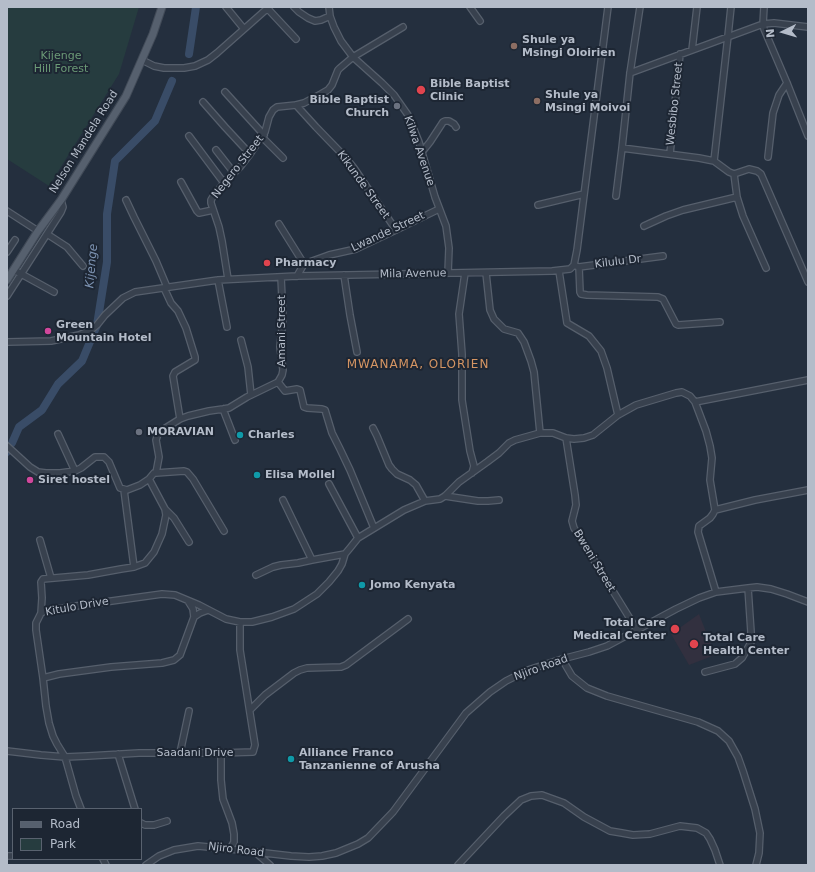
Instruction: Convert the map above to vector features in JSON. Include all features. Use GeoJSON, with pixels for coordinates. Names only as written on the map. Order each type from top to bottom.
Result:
{"type":"FeatureCollection","features":[{"type":"Feature","properties":{"kind":"main road","name":"Nelson Mandela Road"},"geometry":{"type":"LineString","coordinates":[[7,280],[38,231],[61,200],[126,96],[153,34],[162,7]]}},
{"type":"Feature","properties":{"kind":"street"},"geometry":{"type":"LineString","coordinates":[[226,7],[244,29]]}},
{"type":"Feature","properties":{"kind":"street"},"geometry":{"type":"LineString","coordinates":[[294,7],[308,18],[315,20],[321,20],[330,16]]}},
{"type":"Feature","properties":{"kind":"street","name":"Kilwa Avenue"},"geometry":{"type":"LineString","coordinates":[[329,7],[330,16],[340,41],[353,57],[394,95],[408,115],[422,152],[439,209],[444,219],[449,248],[448,273]]}},
{"type":"Feature","properties":{"kind":"street"},"geometry":{"type":"LineString","coordinates":[[470,7],[480,21]]}},
{"type":"Feature","properties":{"kind":"street"},"geometry":{"type":"LineString","coordinates":[[608,7],[577,250],[576,266],[580,292],[583,294],[658,297],[663,299],[673,319],[678,325],[720,322]]}},
{"type":"Feature","properties":{"kind":"street"},"geometry":{"type":"LineString","coordinates":[[616,196],[630,73],[640,7]]}},
{"type":"Feature","properties":{"kind":"street"},"geometry":{"type":"LineString","coordinates":[[692,50],[697,7]]}},
{"type":"Feature","properties":{"kind":"street"},"geometry":{"type":"LineString","coordinates":[[714,161],[731,7]]}},
{"type":"Feature","properties":{"kind":"street"},"geometry":{"type":"LineString","coordinates":[[764,7],[763,24],[787,83],[806,124],[808,136]]}},
{"type":"Feature","properties":{"kind":"street"},"geometry":{"type":"LineString","coordinates":[[142,60],[154,66],[164,68],[184,68],[195,66],[208,60],[217,53],[269,8],[296,39]]}},
{"type":"Feature","properties":{"kind":"street"},"geometry":{"type":"LineString","coordinates":[[630,73],[763,24],[774,23],[808,27]]}},
{"type":"Feature","properties":{"kind":"street","name":"Negero Street"},"geometry":{"type":"LineString","coordinates":[[228,279],[219,227],[211,200],[224,183],[234,174],[263,136],[269,117],[273,110],[277,107],[296,105],[311,100],[328,90],[332,86],[339,69],[353,57],[403,27]]}},
{"type":"Feature","properties":{"kind":"street","name":"Wesbibo Street"},"geometry":{"type":"LineString","coordinates":[[670,154],[680,54]]}},
{"type":"Feature","properties":{"kind":"street"},"geometry":{"type":"LineString","coordinates":[[768,157],[773,113],[780,95],[787,83]]}},
{"type":"Feature","properties":{"kind":"street"},"geometry":{"type":"LineString","coordinates":[[225,92],[283,158]]}},
{"type":"Feature","properties":{"kind":"street"},"geometry":{"type":"LineString","coordinates":[[204,102],[250,154]]}},
{"type":"Feature","properties":{"kind":"street","name":"Kikunde Street"},"geometry":{"type":"LineString","coordinates":[[296,105],[354,168],[396,230]]}},
{"type":"Feature","properties":{"kind":"street"},"geometry":{"type":"LineString","coordinates":[[422,152],[445,121],[449,121],[456,127]]}},
{"type":"Feature","properties":{"kind":"street"},"geometry":{"type":"LineString","coordinates":[[189,136],[224,183]]}},
{"type":"Feature","properties":{"kind":"street"},"geometry":{"type":"LineString","coordinates":[[622,148],[714,161],[734,174],[749,169],[757,171],[761,174],[808,282]]}},
{"type":"Feature","properties":{"kind":"street"},"geometry":{"type":"LineString","coordinates":[[216,150],[234,174]]}},
{"type":"Feature","properties":{"kind":"street"},"geometry":{"type":"LineString","coordinates":[[734,174],[737,197],[743,216],[766,268]]}},
{"type":"Feature","properties":{"kind":"street"},"geometry":{"type":"LineString","coordinates":[[181,182],[199,213],[213,210]]}},
{"type":"Feature","properties":{"kind":"street"},"geometry":{"type":"LineString","coordinates":[[538,205],[584,194]]}},
{"type":"Feature","properties":{"kind":"street"},"geometry":{"type":"LineString","coordinates":[[644,226],[683,210],[737,197]]}},
{"type":"Feature","properties":{"kind":"street"},"geometry":{"type":"LineString","coordinates":[[7,296],[61,212],[63,207],[61,200]]}},
{"type":"Feature","properties":{"kind":"street"},"geometry":{"type":"LineString","coordinates":[[126,200],[156,261],[171,303],[178,311],[186,328],[195,357],[194,360],[175,372],[173,376],[180,419]]}},
{"type":"Feature","properties":{"kind":"street","name":"Lwande Street"},"geometry":{"type":"LineString","coordinates":[[304,264],[328,255],[356,249],[439,209]]}},
{"type":"Feature","properties":{"kind":"street"},"geometry":{"type":"LineString","coordinates":[[7,211],[38,231]]}},
{"type":"Feature","properties":{"kind":"street"},"geometry":{"type":"LineString","coordinates":[[279,224],[304,264],[297,276]]}},
{"type":"Feature","properties":{"kind":"street"},"geometry":{"type":"LineString","coordinates":[[47,234],[67,247],[83,266]]}},
{"type":"Feature","properties":{"kind":"street"},"geometry":{"type":"LineString","coordinates":[[7,252],[15,240]]}},
{"type":"Feature","properties":{"kind":"street","name":"Kilulu Dr"},"geometry":{"type":"LineString","coordinates":[[576,266],[663,256]]}},
{"type":"Feature","properties":{"kind":"street","name":"Mila Avenue"},"geometry":{"type":"LineString","coordinates":[[7,342],[51,341],[79,335],[98,325],[105,315],[123,298],[135,292],[165,287],[228,279],[297,276],[552,272],[570,269],[576,266]]}},
{"type":"Feature","properties":{"kind":"street"},"geometry":{"type":"LineString","coordinates":[[14,270],[54,292]]}},
{"type":"Feature","properties":{"kind":"street"},"geometry":{"type":"LineString","coordinates":[[559,271],[567,324],[589,336],[601,351],[607,368],[618,415]]}},
{"type":"Feature","properties":{"kind":"street"},"geometry":{"type":"LineString","coordinates":[[486,272],[490,310],[494,319],[504,329],[518,333],[524,342],[531,361],[534,372],[540,433]]}},
{"type":"Feature","properties":{"kind":"street"},"geometry":{"type":"LineString","coordinates":[[465,274],[459,314],[462,354],[462,400],[470,451],[474,466],[472,473]]}},
{"type":"Feature","properties":{"kind":"street"},"geometry":{"type":"LineString","coordinates":[[344,275],[357,352]]}},
{"type":"Feature","properties":{"kind":"street","name":"Amani Street"},"geometry":{"type":"LineString","coordinates":[[156,473],[159,457],[156,440],[158,434],[164,429],[180,419],[209,411],[223,410],[278,382],[283,370],[280,347],[283,319],[282,277]]}},
{"type":"Feature","properties":{"kind":"street"},"geometry":{"type":"LineString","coordinates":[[218,280],[227,327]]}},
{"type":"Feature","properties":{"kind":"street"},"geometry":{"type":"LineString","coordinates":[[240,340],[248,367],[251,395]]}},
{"type":"Feature","properties":{"kind":"street"},"geometry":{"type":"LineString","coordinates":[[695,402],[808,380]]}},
{"type":"Feature","properties":{"kind":"street"},"geometry":{"type":"LineString","coordinates":[[278,382],[285,391],[300,390],[304,407],[325,410],[332,433],[358,487],[374,528]]}},
{"type":"Feature","properties":{"kind":"street"},"geometry":{"type":"LineString","coordinates":[[240,622],[252,622],[272,617],[294,610],[306,603],[317,594],[338,571],[345,554],[358,538],[404,510],[425,501],[440,499],[446,496],[459,482],[499,453],[509,443],[540,433],[553,433],[566,438],[574,439],[593,435],[618,415],[636,406],[676,392],[682,392],[690,396],[695,402],[710,446],[712,458],[710,480],[715,510],[710,518],[699,526],[698,532],[716,592]]}},
{"type":"Feature","properties":{"kind":"street"},"geometry":{"type":"LineString","coordinates":[[223,410],[235,440]]}},
{"type":"Feature","properties":{"kind":"street"},"geometry":{"type":"LineString","coordinates":[[373,428],[389,465],[396,474],[410,480],[416,485],[425,501]]}},
{"type":"Feature","properties":{"kind":"street"},"geometry":{"type":"LineString","coordinates":[[58,434],[75,471]]}},
{"type":"Feature","properties":{"kind":"street","name":"Bweni Street"},"geometry":{"type":"LineString","coordinates":[[566,438],[576,505],[572,521],[574,528],[637,630]]}},
{"type":"Feature","properties":{"kind":"street"},"geometry":{"type":"LineString","coordinates":[[7,446],[30,467],[38,472],[60,473],[75,471],[95,457],[104,457],[109,462],[120,488],[124,490],[134,567]]}},
{"type":"Feature","properties":{"kind":"street"},"geometry":{"type":"LineString","coordinates":[[124,490],[140,485],[154,473],[188,472],[224,531]]}},
{"type":"Feature","properties":{"kind":"street"},"geometry":{"type":"LineString","coordinates":[[149,478],[165,509],[174,518],[189,542]]}},
{"type":"Feature","properties":{"kind":"street"},"geometry":{"type":"LineString","coordinates":[[329,484],[358,538]]}},
{"type":"Feature","properties":{"kind":"street"},"geometry":{"type":"LineString","coordinates":[[715,510],[755,500],[808,490]]}},
{"type":"Feature","properties":{"kind":"street"},"geometry":{"type":"LineString","coordinates":[[446,496],[478,501],[498,500]]}},
{"type":"Feature","properties":{"kind":"street"},"geometry":{"type":"LineString","coordinates":[[283,500],[312,560]]}},
{"type":"Feature","properties":{"kind":"street"},"geometry":{"type":"LineString","coordinates":[[40,613],[42,598],[41,582],[43,579],[88,575],[121,568],[134,567],[145,563],[154,552],[162,534],[166,515],[165,509]]}},
{"type":"Feature","properties":{"kind":"street"},"geometry":{"type":"LineString","coordinates":[[40,540],[51,578]]}},
{"type":"Feature","properties":{"kind":"street"},"geometry":{"type":"LineString","coordinates":[[256,575],[281,565],[345,554]]}},
{"type":"Feature","properties":{"kind":"street","name":"Njiro Road"},"geometry":{"type":"LineString","coordinates":[[146,865],[159,856],[174,850],[198,846],[230,848],[291,856],[322,856],[358,844],[368,838],[393,812],[466,713],[490,692],[506,681],[528,670],[607,646],[681,606],[716,592],[757,587],[787,594],[808,602]]}},
{"type":"Feature","properties":{"kind":"street"},"geometry":{"type":"LineString","coordinates":[[705,672],[735,664],[747,652],[751,642],[748,588]]}},
{"type":"Feature","properties":{"kind":"street","name":"Kitulo Drive"},"geometry":{"type":"LineString","coordinates":[[80,808],[65,757],[55,740],[49,723],[36,630],[36,623],[40,613],[76,606],[162,594],[175,595],[226,619],[240,622]]}},
{"type":"Feature","properties":{"kind":"street"},"geometry":{"type":"LineString","coordinates":[[43,678],[59,674],[111,667],[162,663],[174,660],[180,655],[194,617],[193,609],[188,601]]}},
{"type":"Feature","properties":{"kind":"street"},"geometry":{"type":"LineString","coordinates":[[194,617],[208,610]]}},
{"type":"Feature","properties":{"kind":"street"},"geometry":{"type":"LineString","coordinates":[[250,710],[264,695],[294,673],[307,668],[341,667],[346,665],[408,619]]}},
{"type":"Feature","properties":{"kind":"street","name":"Saadani Drive"},"geometry":{"type":"LineString","coordinates":[[7,751],[65,757],[118,754],[253,752],[255,745],[240,650],[240,622]]}},
{"type":"Feature","properties":{"kind":"street"},"geometry":{"type":"LineString","coordinates":[[562,659],[572,676],[587,688],[607,696],[698,722],[718,731],[729,741],[738,757],[758,821],[760,840],[756,865]]}},
{"type":"Feature","properties":{"kind":"street"},"geometry":{"type":"LineString","coordinates":[[180,753],[189,711]]}},
{"type":"Feature","properties":{"kind":"street"},"geometry":{"type":"LineString","coordinates":[[221,753],[223,799],[232,823],[234,834],[234,842],[230,848]]}},
{"type":"Feature","properties":{"kind":"street"},"geometry":{"type":"LineString","coordinates":[[118,754],[135,808]]}},
{"type":"Feature","properties":{"kind":"street"},"geometry":{"type":"LineString","coordinates":[[458,865],[521,800],[531,796],[542,795],[564,803],[584,817],[610,831],[622,834],[650,834],[680,826],[697,828],[706,833],[715,850],[720,865]]}},
{"type":"Feature","properties":{"kind":"street"},"geometry":{"type":"LineString","coordinates":[[142,824],[145,825],[168,821]]}},
{"type":"Feature","properties":{"kind":"street"},"geometry":{"type":"LineString","coordinates":[[255,852],[270,865]]}},
{"type":"Feature","properties":{"kind":"shaded area","name":"Total Care Health Center"},"geometry":{"type":"Polygon","coordinates":[[[699,614],[715,655],[689,665],[671,634],[699,614]]]}},
{"type":"Feature","properties":{"kind":"green space","name":"Kijenge Hill Forest"},"geometry":{"type":"Polygon","coordinates":[[[7,7],[139,7],[119,74],[49,186],[7,159],[7,7]]]}},
{"type":"Feature","properties":{"kind":"waterway"},"geometry":{"type":"LineString","coordinates":[[189,54],[196,7]]}},
{"type":"Feature","properties":{"kind":"waterway","name":"Kijenge"},"geometry":{"type":"LineString","coordinates":[[12,443],[19,427],[42,410],[58,384],[82,361],[97,325],[107,262],[107,214],[115,161],[155,121],[172,81]]}},
{"type":"Feature","properties":{"kind":"place","name":"Shule ya Msingi Oloirien"},"geometry":{"type":"Point","coordinates":[514,46]}},
{"type":"Feature","properties":{"kind":"place","name":"Bible Baptist Clinic"},"geometry":{"type":"Point","coordinates":[421,90]}},
{"type":"Feature","properties":{"kind":"place","name":"Shule ya Msingi Moivoi"},"geometry":{"type":"Point","coordinates":[537,101]}},
{"type":"Feature","properties":{"kind":"place","name":"Bible Baptist Church"},"geometry":{"type":"Point","coordinates":[397,106]}},
{"type":"Feature","properties":{"kind":"place","name":"Pharmacy"},"geometry":{"type":"Point","coordinates":[267,263]}},
{"type":"Feature","properties":{"kind":"place","name":"Green Mountain Hotel"},"geometry":{"type":"Point","coordinates":[48,331]}},
{"type":"Feature","properties":{"kind":"place","name":"MORAVIAN"},"geometry":{"type":"Point","coordinates":[139,432]}},
{"type":"Feature","properties":{"kind":"place","name":"Charles"},"geometry":{"type":"Point","coordinates":[240,435]}},
{"type":"Feature","properties":{"kind":"place","name":"Elisa Mollel"},"geometry":{"type":"Point","coordinates":[257,475]}},
{"type":"Feature","properties":{"kind":"place","name":"Siret hostel"},"geometry":{"type":"Point","coordinates":[30,480]}},
{"type":"Feature","properties":{"kind":"place","name":"Jomo Kenyata"},"geometry":{"type":"Point","coordinates":[362,585]}},
{"type":"Feature","properties":{"kind":"place","name":"Total Care Medical Center"},"geometry":{"type":"Point","coordinates":[675,629]}},
{"type":"Feature","properties":{"kind":"place","name":"Total Care Health Center"},"geometry":{"type":"Point","coordinates":[694,644]}},
{"type":"Feature","properties":{"kind":"place","name":"Alliance Franco Tanzanienne of Arusha"},"geometry":{"type":"Point","coordinates":[291,759]}},
{"type":"Feature","properties":{"kind":"district","name":"MWANAMA, OLORIEN"},"geometry":{"type":"Point","coordinates":[418,365]}}]}
